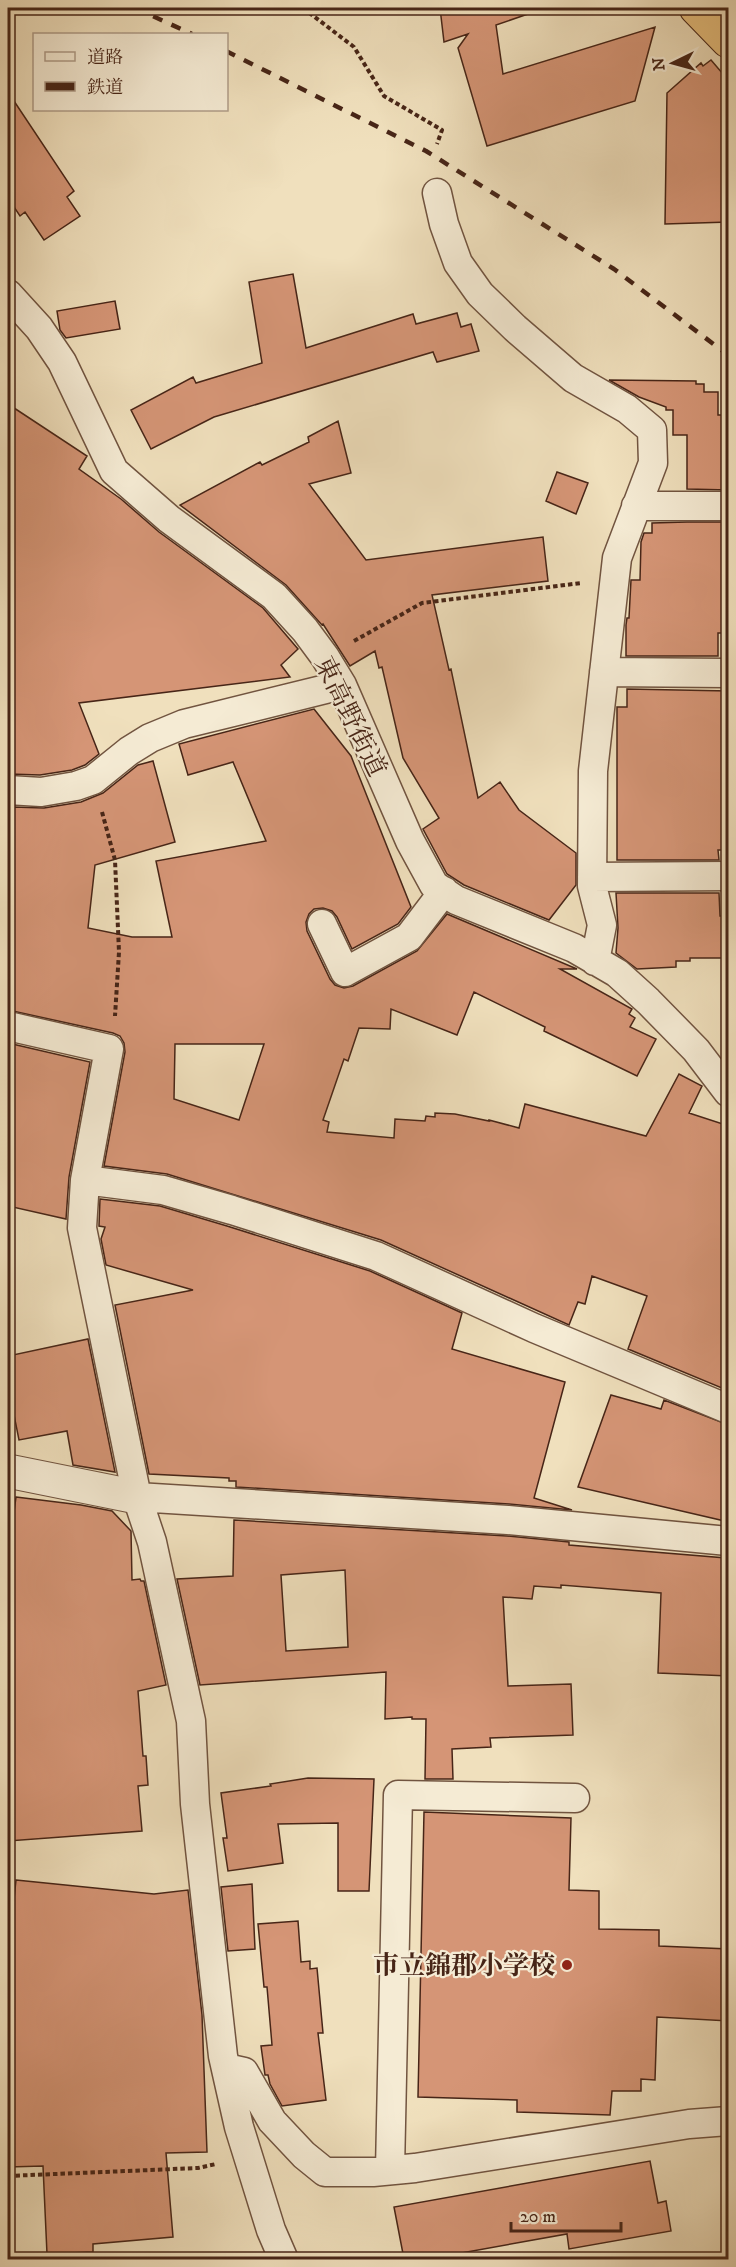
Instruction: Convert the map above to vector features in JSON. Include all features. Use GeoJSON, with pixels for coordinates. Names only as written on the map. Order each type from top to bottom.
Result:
{"type":"FeatureCollection","features":[{"type":"Feature","properties":{"kind":"highway"},"geometry":{"type":"LineString","coordinates":[[696,8],[729,41]]}},
{"type":"Feature","properties":{"kind":"street"},"geometry":{"type":"LineString","coordinates":[[437,193],[444,224],[458,263],[480,294],[573,378],[627,409],[652,430],[653,463],[617,558],[593,771],[592,886],[602,925],[595,961]]}},
{"type":"Feature","properties":{"kind":"street","name":"東高野街道"},"geometry":{"type":"LineString","coordinates":[[8,294],[39,328],[62,362],[114,471],[169,519],[274,596],[325,657],[342,685],[410,841],[434,885],[456,900],[574,948],[617,973],[696,1050],[729,1092]]}},
{"type":"Feature","properties":{"kind":"street"},"geometry":{"type":"LineString","coordinates":[[636,506],[729,506]]}},
{"type":"Feature","properties":{"kind":"street"},"geometry":{"type":"LineString","coordinates":[[604,672],[729,673]]}},
{"type":"Feature","properties":{"kind":"street"},"geometry":{"type":"LineString","coordinates":[[8,790],[41,792],[76,786],[93,780],[143,742],[184,724],[342,685]]}},
{"type":"Feature","properties":{"kind":"street"},"geometry":{"type":"LineString","coordinates":[[592,877],[729,876]]}},
{"type":"Feature","properties":{"kind":"street"},"geometry":{"type":"LineString","coordinates":[[322,924],[345,972],[409,937],[444,891]]}},
{"type":"Feature","properties":{"kind":"street"},"geometry":{"type":"LineString","coordinates":[[8,1026],[109,1049],[85,1180],[82,1228],[137,1497],[152,1542],[190,1721],[195,1804],[226,2068],[239,2127],[271,2230],[284,2259]]}},
{"type":"Feature","properties":{"kind":"street"},"geometry":{"type":"LineString","coordinates":[[85,1180],[163,1190],[376,1256],[534,1328],[729,1408]]}},
{"type":"Feature","properties":{"kind":"street"},"geometry":{"type":"LineString","coordinates":[[8,1471],[137,1497],[508,1520],[729,1542]]}},
{"type":"Feature","properties":{"kind":"street"},"geometry":{"type":"LineString","coordinates":[[390,2170],[398,1795],[575,1798]]}},
{"type":"Feature","properties":{"kind":"street"},"geometry":{"type":"LineString","coordinates":[[226,2068],[244,2072],[272,2121],[304,2155],[325,2172],[415,2168],[689,2124],[729,2121]]}},
{"type":"Feature","properties":{"kind":"path"},"geometry":{"type":"LineString","coordinates":[[303,8],[354,48],[384,96],[442,130],[437,144]]}},
{"type":"Feature","properties":{"kind":"path"},"geometry":{"type":"LineString","coordinates":[[325,657],[422,603],[614,579]]}},
{"type":"Feature","properties":{"kind":"path"},"geometry":{"type":"LineString","coordinates":[[93,780],[115,860],[119,952],[116,1012],[109,1049]]}},
{"type":"Feature","properties":{"kind":"path"},"geometry":{"type":"LineString","coordinates":[[8,2176],[198,2168],[224,2163]]}},
{"type":"Feature","properties":{"kind":"building"},"geometry":{"type":"Polygon","coordinates":[[[440,8],[530,8],[531,13],[496,25],[503,74],[655,27],[635,101],[487,146],[458,48],[468,34],[444,42],[440,8]]]}},
{"type":"Feature","properties":{"kind":"building"},"geometry":{"type":"Polygon","coordinates":[[[711,60],[729,81],[729,222],[665,224],[667,93],[701,63],[703,66],[711,60]]]}},
{"type":"Feature","properties":{"kind":"building"},"geometry":{"type":"Polygon","coordinates":[[[8,92],[74,191],[67,197],[80,216],[44,240],[25,212],[20,216],[8,198],[8,92]]]}},
{"type":"Feature","properties":{"kind":"building"},"geometry":{"type":"Polygon","coordinates":[[[293,274],[306,348],[413,314],[416,324],[457,313],[461,327],[471,324],[479,351],[437,362],[433,352],[214,417],[151,449],[131,410],[193,377],[196,383],[262,363],[249,282],[293,274]]]}},
{"type":"Feature","properties":{"kind":"building"},"geometry":{"type":"Polygon","coordinates":[[[115,301],[120,329],[66,338],[60,330],[57,311],[115,301]]]}},
{"type":"Feature","properties":{"kind":"building"},"geometry":{"type":"Polygon","coordinates":[[[609,380],[696,381],[696,384],[704,384],[704,392],[718,392],[718,415],[726,415],[729,490],[687,489],[687,435],[673,435],[673,410],[666,410],[666,407],[639,397],[609,380]]]}},
{"type":"Feature","properties":{"kind":"building"},"geometry":{"type":"Polygon","coordinates":[[[8,404],[87,456],[79,469],[121,499],[159,532],[263,608],[298,649],[281,665],[290,677],[79,703],[99,754],[85,765],[72,770],[40,775],[9,774],[8,404]]]}},
{"type":"Feature","properties":{"kind":"building"},"geometry":{"type":"Polygon","coordinates":[[[338,421],[351,473],[309,484],[366,560],[543,537],[548,581],[432,595],[449,670],[451,669],[478,798],[500,782],[519,810],[576,853],[576,885],[549,920],[464,885],[447,874],[423,829],[439,818],[403,758],[382,667],[379,668],[375,651],[350,666],[323,624],[286,585],[180,505],[260,462],[262,465],[309,442],[308,437],[338,421]]]}},
{"type":"Feature","properties":{"kind":"building"},"geometry":{"type":"Polygon","coordinates":[[[557,472],[588,483],[576,514],[546,501],[557,472]]]}},
{"type":"Feature","properties":{"kind":"building"},"geometry":{"type":"Polygon","coordinates":[[[729,522],[729,633],[718,633],[718,656],[626,656],[626,625],[627,618],[629,618],[631,580],[640,580],[641,542],[644,533],[652,533],[652,523],[729,522]]]}},
{"type":"Feature","properties":{"kind":"building"},"geometry":{"type":"Polygon","coordinates":[[[627,689],[729,691],[729,850],[718,850],[719,860],[617,860],[617,707],[627,707],[627,689]]]}},
{"type":"Feature","properties":{"kind":"building"},"geometry":{"type":"Polygon","coordinates":[[[314,709],[351,756],[411,907],[398,924],[352,949],[332,911],[323,908],[314,909],[309,914],[306,922],[307,931],[335,985],[344,988],[353,986],[417,951],[447,914],[577,969],[560,969],[632,1009],[629,1014],[635,1018],[630,1027],[656,1039],[637,1076],[544,1031],[545,1027],[474,992],[457,1035],[391,1009],[390,1029],[359,1028],[348,1061],[344,1059],[323,1120],[329,1122],[327,1132],[394,1138],[395,1119],[425,1121],[426,1116],[435,1117],[435,1113],[489,1120],[519,1128],[525,1104],[646,1136],[679,1074],[702,1086],[689,1113],[729,1126],[729,1391],[628,1349],[647,1296],[592,1276],[585,1304],[578,1302],[569,1325],[381,1240],[167,1174],[104,1166],[125,1052],[120,1036],[8,1010],[8,842],[13,807],[44,808],[81,802],[103,793],[138,765],[153,761],[175,842],[95,865],[88,928],[132,937],[172,937],[156,861],[266,841],[233,762],[188,775],[179,744],[314,709]],[[175,1044],[174,1099],[239,1120],[264,1044],[175,1044]]]}},
{"type":"Feature","properties":{"kind":"building"},"geometry":{"type":"Polygon","coordinates":[[[616,893],[719,893],[720,916],[727,916],[727,958],[690,958],[690,961],[676,961],[676,967],[637,969],[616,953],[618,928],[616,893]]]}},
{"type":"Feature","properties":{"kind":"building"},"geometry":{"type":"Polygon","coordinates":[[[8,1043],[90,1062],[69,1177],[66,1219],[8,1206],[8,1043]]]}},
{"type":"Feature","properties":{"kind":"building"},"geometry":{"type":"Polygon","coordinates":[[[100,1199],[160,1206],[370,1271],[462,1313],[452,1349],[565,1382],[534,1498],[572,1510],[236,1487],[236,1481],[229,1481],[229,1478],[149,1474],[115,1305],[193,1290],[106,1265],[101,1239],[105,1227],[99,1226],[100,1199]]]}},
{"type":"Feature","properties":{"kind":"building"},"geometry":{"type":"Polygon","coordinates":[[[88,1339],[115,1472],[73,1465],[67,1431],[19,1440],[8,1385],[8,1356],[88,1339]]]}},
{"type":"Feature","properties":{"kind":"building"},"geometry":{"type":"Polygon","coordinates":[[[611,1395],[661,1409],[664,1400],[729,1425],[729,1522],[578,1487],[611,1395]]]}},
{"type":"Feature","properties":{"kind":"building"},"geometry":{"type":"Polygon","coordinates":[[[16,1497],[112,1511],[131,1531],[132,1580],[144,1581],[166,1685],[138,1691],[143,1756],[146,1756],[148,1785],[138,1786],[142,1831],[8,1841],[8,1558],[16,1497]]]}},
{"type":"Feature","properties":{"kind":"building"},"geometry":{"type":"Polygon","coordinates":[[[234,1520],[507,1536],[569,1542],[569,1545],[726,1558],[723,1642],[729,1642],[729,1676],[658,1673],[661,1593],[561,1585],[561,1588],[534,1586],[532,1599],[503,1597],[508,1686],[571,1684],[573,1735],[490,1738],[491,1747],[452,1749],[453,1779],[425,1779],[426,1719],[412,1719],[412,1717],[385,1719],[386,1672],[200,1685],[177,1579],[233,1576],[234,1520]],[[345,1570],[281,1575],[286,1651],[348,1647],[345,1570]]]}},
{"type":"Feature","properties":{"kind":"building"},"geometry":{"type":"Polygon","coordinates":[[[308,1778],[374,1779],[369,1891],[338,1891],[338,1823],[278,1824],[283,1863],[228,1871],[223,1838],[227,1838],[221,1793],[308,1778]]]}},
{"type":"Feature","properties":{"kind":"building"},"geometry":{"type":"Polygon","coordinates":[[[424,1812],[571,1818],[569,1890],[599,1891],[599,1929],[659,1930],[659,1946],[729,1949],[729,2021],[657,2017],[655,2080],[641,2079],[641,2091],[612,2091],[610,2115],[517,2112],[517,2100],[418,2097],[424,1812]]]}},
{"type":"Feature","properties":{"kind":"building"},"geometry":{"type":"Polygon","coordinates":[[[16,1880],[154,1894],[188,1890],[202,2015],[207,2152],[166,2153],[173,2237],[93,2244],[93,2252],[47,2254],[43,2166],[8,2167],[8,2030],[11,2030],[8,1955],[16,1880]]]}},
{"type":"Feature","properties":{"kind":"building"},"geometry":{"type":"Polygon","coordinates":[[[252,1884],[255,1949],[228,1951],[221,1887],[252,1884]]]}},
{"type":"Feature","properties":{"kind":"building"},"geometry":{"type":"Polygon","coordinates":[[[298,1921],[301,1962],[310,1961],[310,1969],[317,1968],[323,2033],[318,2033],[326,2100],[282,2106],[270,2084],[268,2075],[265,2075],[261,2046],[272,2045],[258,1924],[298,1921]]]}},
{"type":"Feature","properties":{"kind":"building"},"geometry":{"type":"Polygon","coordinates":[[[650,2161],[658,2203],[666,2201],[671,2231],[569,2249],[567,2234],[428,2259],[404,2259],[394,2207],[650,2161]]]}},
{"type":"Feature","properties":{"kind":"railway"},"geometry":{"type":"LineString","coordinates":[[135,8],[190,33]]}},
{"type":"Feature","properties":{"kind":"railway"},"geometry":{"type":"LineString","coordinates":[[228,52],[426,151],[614,269],[728,355]]}},
{"type":"Feature","properties":{"kind":"place","name":"市立錦郡小学校"},"geometry":{"type":"Point","coordinates":[567,1965]}}]}
